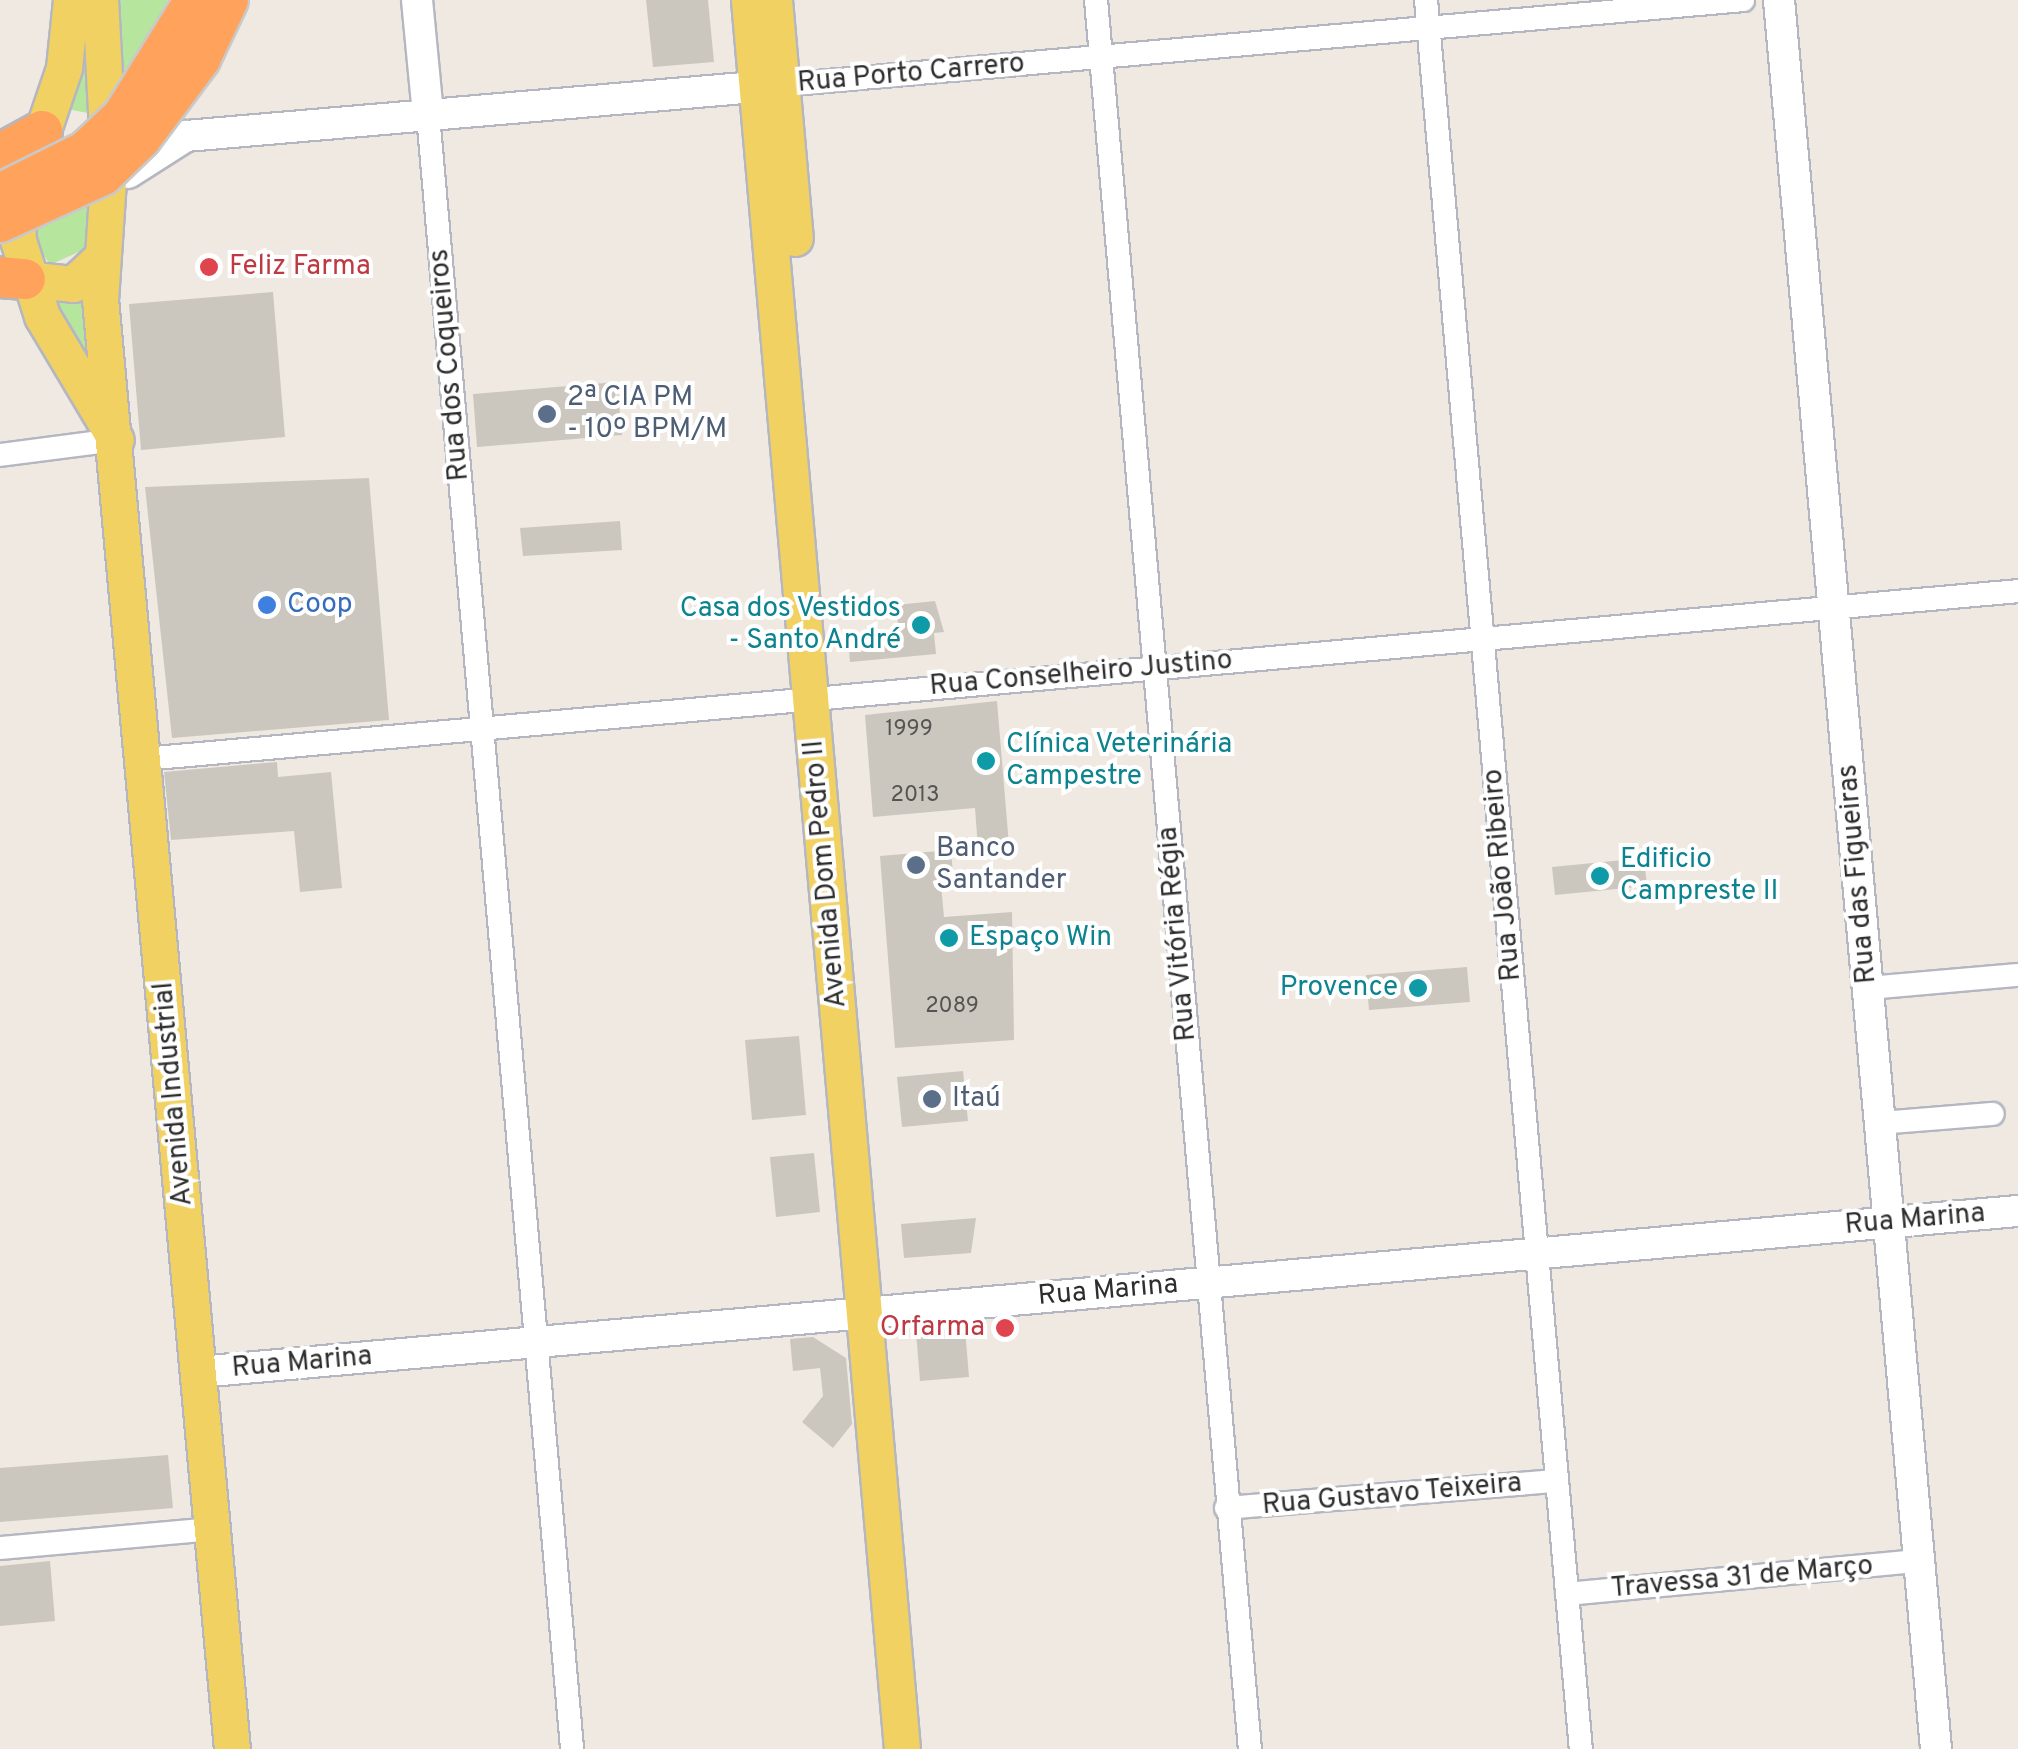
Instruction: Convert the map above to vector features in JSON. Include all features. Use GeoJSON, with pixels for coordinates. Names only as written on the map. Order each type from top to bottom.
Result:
{"type":"FeatureCollection","features":[{"type":"Feature","properties":{"kind":"highway"},"geometry":{"type":"LineString","coordinates":[[0,194],[86,151],[122,116],[195,0]]}},
{"type":"Feature","properties":{"kind":"highway"},"geometry":{"type":"LineString","coordinates":[[0,222],[103,175],[141,138],[200,59],[228,0]]}},
{"type":"Feature","properties":{"kind":"highway"},"geometry":{"type":"LineString","coordinates":[[0,154],[42,131]]}},
{"type":"Feature","properties":{"kind":"main road"},"geometry":{"type":"LineString","coordinates":[[72,0],[64,68],[16,219],[13,278],[79,390],[116,440]]}},
{"type":"Feature","properties":{"kind":"main road","name":"Avenida Industrial"},"geometry":{"type":"LineString","coordinates":[[100,0],[108,141],[107,204],[98,261],[232,1749]]}},
{"type":"Feature","properties":{"kind":"main road","name":"Avenida Dom Pedro II"},"geometry":{"type":"LineString","coordinates":[[749,0],[769,86]]}},
{"type":"Feature","properties":{"kind":"main road","name":"Avenida Dom Pedro II"},"geometry":{"type":"LineString","coordinates":[[774,0],[769,86],[821,698],[878,1312],[926,1749]]}},
{"type":"Feature","properties":{"kind":"main road"},"geometry":{"type":"LineString","coordinates":[[42,131],[81,124],[108,141]]}},
{"type":"Feature","properties":{"kind":"main road"},"geometry":{"type":"LineString","coordinates":[[13,278],[73,284],[98,261]]}},
{"type":"Feature","properties":{"kind":"main road","name":"Avenida Dom Pedro II"},"geometry":{"type":"LineString","coordinates":[[878,1312],[902,1749]]}},
{"type":"Feature","properties":{"kind":"street","name":"Rua dos Coqueiros"},"geometry":{"type":"LineString","coordinates":[[418,0],[572,1749]]}},
{"type":"Feature","properties":{"kind":"street","name":"Rua Vitória Régia"},"geometry":{"type":"LineString","coordinates":[[1096,0],[1250,1749]]}},
{"type":"Feature","properties":{"kind":"street","name":"Rua João Ribeiro"},"geometry":{"type":"LineString","coordinates":[[1426,0],[1581,1749]]}},
{"type":"Feature","properties":{"kind":"street","name":"Rua Porto Carrero"},"geometry":{"type":"LineString","coordinates":[[107,204],[130,171],[175,138],[1743,0]]}},
{"type":"Feature","properties":{"kind":"street","name":"Rua das Figueiras"},"geometry":{"type":"LineString","coordinates":[[1779,0],[1936,1749]]}},
{"type":"Feature","properties":{"kind":"street"},"geometry":{"type":"LineString","coordinates":[[0,140],[42,131]]}},
{"type":"Feature","properties":{"kind":"street"},"geometry":{"type":"LineString","coordinates":[[0,455],[116,440]]}},
{"type":"Feature","properties":{"kind":"street","name":"Rua Conselheiro Justino"},"geometry":{"type":"LineString","coordinates":[[144,759],[2018,591]]}},
{"type":"Feature","properties":{"kind":"street"},"geometry":{"type":"LineString","coordinates":[[1868,988],[2018,975]]}},
{"type":"Feature","properties":{"kind":"street"},"geometry":{"type":"LineString","coordinates":[[1880,1123],[1994,1114]]}},
{"type":"Feature","properties":{"kind":"street","name":"Rua Marina"},"geometry":{"type":"LineString","coordinates":[[199,1372],[2018,1211]]}},
{"type":"Feature","properties":{"kind":"street","name":"Rua Gustavo Teixeira"},"geometry":{"type":"LineString","coordinates":[[1226,1508],[1557,1481]]}},
{"type":"Feature","properties":{"kind":"street"},"geometry":{"type":"LineString","coordinates":[[0,1548],[212,1529]]}},
{"type":"Feature","properties":{"kind":"street","name":"Travessa 31 de Março"},"geometry":{"type":"LineString","coordinates":[[1567,1594],[1918,1562]]}},
{"type":"Feature","properties":{"kind":"green space"},"geometry":{"type":"Polygon","coordinates":[[[83,0],[93,114],[67,109],[83,0]]]}},
{"type":"Feature","properties":{"kind":"green space"},"geometry":{"type":"Polygon","coordinates":[[[111,0],[168,0],[129,75],[188,120],[144,125],[122,112],[111,0]]]}},
{"type":"Feature","properties":{"kind":"green space"},"geometry":{"type":"Polygon","coordinates":[[[90,162],[85,249],[50,265],[33,238],[35,214],[90,162]]]}},
{"type":"Feature","properties":{"kind":"green space"},"geometry":{"type":"Polygon","coordinates":[[[85,295],[95,398],[54,298],[85,295]]]}},
{"type":"Feature","properties":{"kind":"building"},"geometry":{"type":"Polygon","coordinates":[[[646,0],[708,0],[714,62],[653,67],[646,0]]]}},
{"type":"Feature","properties":{"kind":"building"},"geometry":{"type":"Polygon","coordinates":[[[273,292],[285,437],[141,450],[129,304],[273,292]]]}},
{"type":"Feature","properties":{"kind":"building","name":"2ª CIA PM - 10º BPM/M"},"geometry":{"type":"Polygon","coordinates":[[[617,382],[622,435],[477,447],[473,394],[617,382]]]}},
{"type":"Feature","properties":{"kind":"building","name":"Coop"},"geometry":{"type":"Polygon","coordinates":[[[369,478],[389,720],[172,738],[145,487],[369,478]]]}},
{"type":"Feature","properties":{"kind":"building"},"geometry":{"type":"Polygon","coordinates":[[[620,521],[622,550],[523,556],[520,528],[620,521]]]}},
{"type":"Feature","properties":{"kind":"building","name":"Casa dos Vestidos - Santo André"},"geometry":{"type":"Polygon","coordinates":[[[935,601],[944,632],[934,633],[936,654],[850,662],[848,639],[899,634],[896,605],[935,601]]]}},
{"type":"Feature","properties":{"kind":"building"},"geometry":{"type":"Polygon","coordinates":[[[997,701],[1009,845],[978,848],[975,808],[873,817],[865,715],[997,701]]]}},
{"type":"Feature","properties":{"kind":"building"},"geometry":{"type":"Polygon","coordinates":[[[277,762],[278,777],[331,772],[342,888],[300,892],[294,831],[171,840],[164,772],[277,762]]]}},
{"type":"Feature","properties":{"kind":"building"},"geometry":{"type":"Polygon","coordinates":[[[951,850],[953,874],[940,874],[944,917],[1012,912],[1014,1040],[895,1048],[880,856],[951,850]]]}},
{"type":"Feature","properties":{"kind":"building","name":"Edificio Campreste II"},"geometry":{"type":"Polygon","coordinates":[[[1644,858],[1647,886],[1555,895],[1552,867],[1644,858]]]}},
{"type":"Feature","properties":{"kind":"building","name":"Provence"},"geometry":{"type":"Polygon","coordinates":[[[1467,967],[1470,1002],[1369,1010],[1366,975],[1467,967]]]}},
{"type":"Feature","properties":{"kind":"building"},"geometry":{"type":"Polygon","coordinates":[[[799,1036],[806,1115],[752,1120],[745,1040],[799,1036]]]}},
{"type":"Feature","properties":{"kind":"building","name":"Itaú"},"geometry":{"type":"Polygon","coordinates":[[[963,1071],[968,1121],[902,1127],[897,1077],[963,1071]]]}},
{"type":"Feature","properties":{"kind":"building"},"geometry":{"type":"Polygon","coordinates":[[[814,1153],[820,1212],[776,1217],[770,1157],[814,1153]]]}},
{"type":"Feature","properties":{"kind":"building"},"geometry":{"type":"Polygon","coordinates":[[[976,1218],[971,1253],[904,1258],[901,1224],[976,1218]]]}},
{"type":"Feature","properties":{"kind":"building"},"geometry":{"type":"Polygon","coordinates":[[[965,1329],[969,1377],[920,1381],[916,1332],[965,1329]]]}},
{"type":"Feature","properties":{"kind":"building"},"geometry":{"type":"Polygon","coordinates":[[[813,1337],[846,1358],[852,1424],[833,1448],[802,1422],[823,1396],[820,1368],[793,1371],[790,1339],[813,1337]]]}},
{"type":"Feature","properties":{"kind":"building"},"geometry":{"type":"Polygon","coordinates":[[[168,1455],[173,1508],[0,1522],[0,1468],[168,1455]]]}},
{"type":"Feature","properties":{"kind":"building"},"geometry":{"type":"Polygon","coordinates":[[[50,1561],[55,1621],[0,1626],[0,1566],[50,1561]]]}},
{"type":"Feature","properties":{"kind":"place","name":"Feliz Farma"},"geometry":{"type":"Point","coordinates":[209,267]}},
{"type":"Feature","properties":{"kind":"place","name":"2ª CIA PM - 10º BPM/M"},"geometry":{"type":"Point","coordinates":[547,414]}},
{"type":"Feature","properties":{"kind":"place","name":"Coop"},"geometry":{"type":"Point","coordinates":[267,605]}},
{"type":"Feature","properties":{"kind":"place","name":"Casa dos Vestidos - Santo André"},"geometry":{"type":"Point","coordinates":[921,625]}},
{"type":"Feature","properties":{"kind":"place","name":"Clínica Veterinária Campestre"},"geometry":{"type":"Point","coordinates":[986,761]}},
{"type":"Feature","properties":{"kind":"place","name":"Banco Santander"},"geometry":{"type":"Point","coordinates":[916,865]}},
{"type":"Feature","properties":{"kind":"place","name":"Edificio Campreste II"},"geometry":{"type":"Point","coordinates":[1600,876]}},
{"type":"Feature","properties":{"kind":"place","name":"Espaço Win"},"geometry":{"type":"Point","coordinates":[949,938]}},
{"type":"Feature","properties":{"kind":"place","name":"Provence"},"geometry":{"type":"Point","coordinates":[1418,988]}},
{"type":"Feature","properties":{"kind":"place","name":"Itaú"},"geometry":{"type":"Point","coordinates":[932,1099]}},
{"type":"Feature","properties":{"kind":"place","name":"Orfarma"},"geometry":{"type":"Point","coordinates":[1005,1328]}}]}
